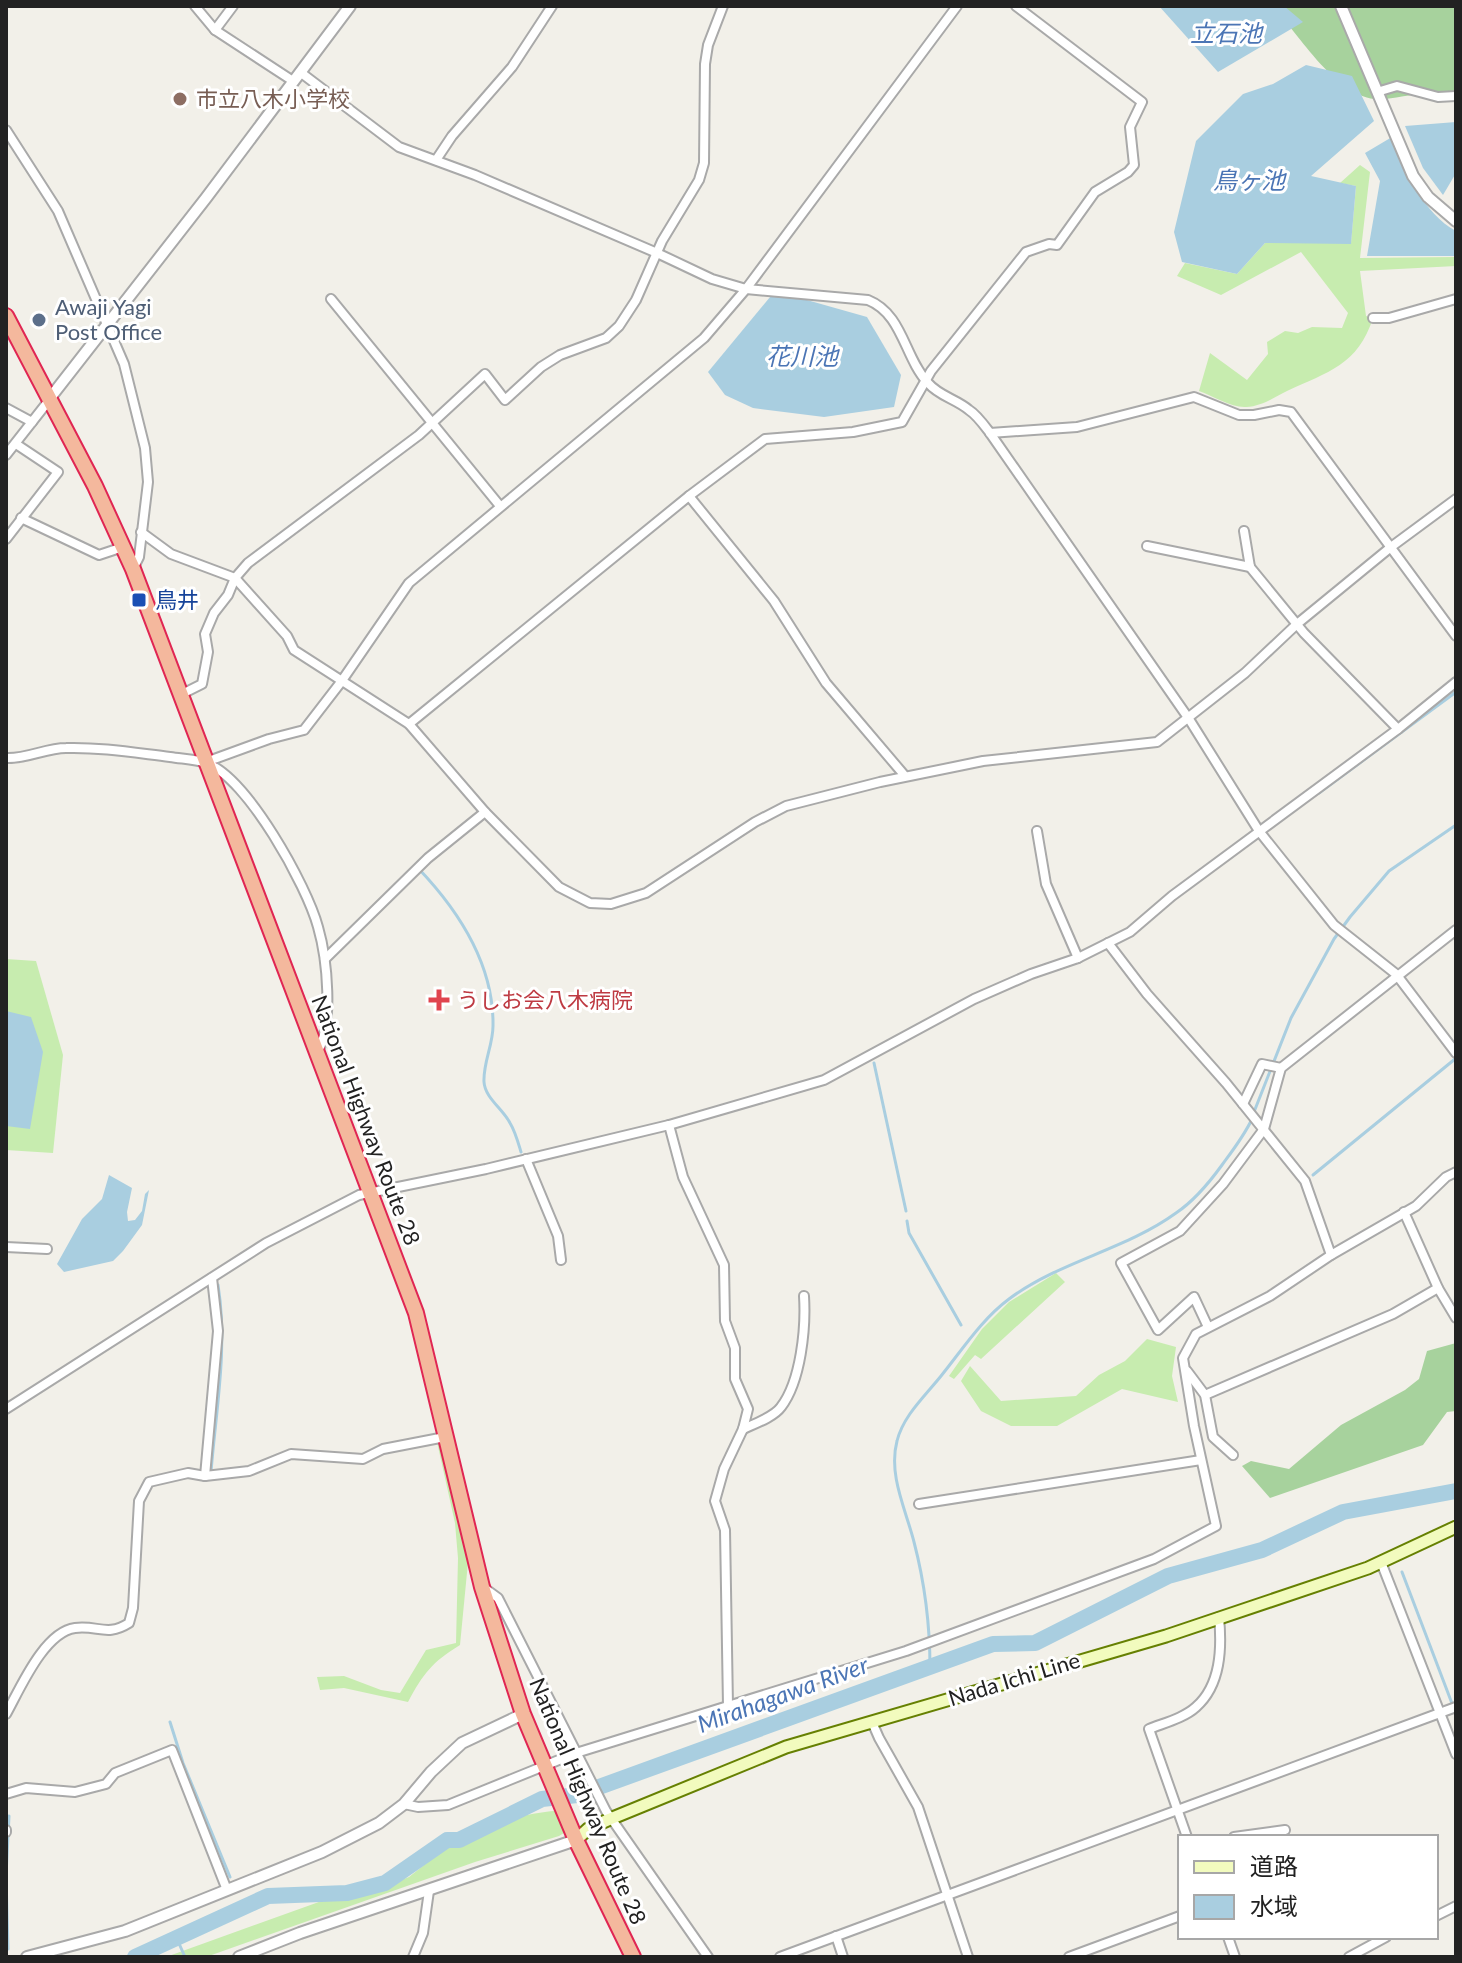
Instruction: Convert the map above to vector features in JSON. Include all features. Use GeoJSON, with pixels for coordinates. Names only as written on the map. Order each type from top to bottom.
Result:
{"type":"FeatureCollection","features":[{"type":"Feature","properties":{"kind":"highway","name":"National Highway Route 28"},"geometry":{"type":"LineString","coordinates":[[6,316],[50,398],[133,569],[372,1194],[416,1313],[482,1587],[523,1714],[576,1840],[633,1957]]}},
{"type":"Feature","properties":{"kind":"main road","name":"Nada Ichi Line"},"geometry":{"type":"LineString","coordinates":[[576,1840],[608,1815],[763,1755],[1166,1636],[1381,1562],[1456,1527]]}},
{"type":"Feature","properties":{"kind":"street"},"geometry":{"type":"LineString","coordinates":[[195,6],[215,30],[296,76],[399,147],[657,253],[712,279],[746,289],[868,300],[882,306],[892,318],[925,381],[935,391],[970,410],[990,433],[1189,719],[1259,831],[1334,925],[1396,974],[1456,1053]]}},
{"type":"Feature","properties":{"kind":"street"},"geometry":{"type":"LineString","coordinates":[[215,30],[233,6]]}},
{"type":"Feature","properties":{"kind":"street"},"geometry":{"type":"LineString","coordinates":[[6,455],[350,6]]}},
{"type":"Feature","properties":{"kind":"street"},"geometry":{"type":"LineString","coordinates":[[436,160],[452,136],[512,67],[552,6]]}},
{"type":"Feature","properties":{"kind":"street"},"geometry":{"type":"LineString","coordinates":[[180,695],[202,684],[208,652],[205,634],[235,578],[248,563],[433,424],[485,374],[505,400],[541,367],[560,355],[606,338],[619,326],[636,300],[657,253],[699,180],[704,163],[707,55],[723,6]]}},
{"type":"Feature","properties":{"kind":"street"},"geometry":{"type":"LineString","coordinates":[[205,762],[304,730],[409,583],[704,338],[746,289],[957,6]]}},
{"type":"Feature","properties":{"kind":"street"},"geometry":{"type":"LineString","coordinates":[[409,724],[689,496],[765,439],[853,432],[902,422],[925,381],[1026,252],[1049,244],[1057,245],[1095,192],[1134,165],[1130,127],[1142,102],[1016,6]]}},
{"type":"Feature","properties":{"kind":"street"},"geometry":{"type":"LineString","coordinates":[[1341,6],[1413,176],[1428,197],[1456,221]]}},
{"type":"Feature","properties":{"kind":"street"},"geometry":{"type":"LineString","coordinates":[[1377,92],[1397,86],[1438,97],[1456,96]]}},
{"type":"Feature","properties":{"kind":"street"},"geometry":{"type":"LineString","coordinates":[[6,130],[58,211],[124,364],[145,448],[148,482],[139,557],[133,569]]}},
{"type":"Feature","properties":{"kind":"street"},"geometry":{"type":"LineString","coordinates":[[331,299],[500,506]]}},
{"type":"Feature","properties":{"kind":"street"},"geometry":{"type":"LineString","coordinates":[[1373,318],[1389,318],[1456,299]]}},
{"type":"Feature","properties":{"kind":"street"},"geometry":{"type":"LineString","coordinates":[[990,433],[1077,427],[1194,397],[1239,415],[1279,410],[1291,412],[1456,636]]}},
{"type":"Feature","properties":{"kind":"street"},"geometry":{"type":"LineString","coordinates":[[6,408],[32,422]]}},
{"type":"Feature","properties":{"kind":"street"},"geometry":{"type":"LineString","coordinates":[[6,539],[58,472],[16,444]]}},
{"type":"Feature","properties":{"kind":"street"},"geometry":{"type":"LineString","coordinates":[[689,496],[774,601],[826,683],[905,776]]}},
{"type":"Feature","properties":{"kind":"street"},"geometry":{"type":"LineString","coordinates":[[141,532],[171,554],[235,578],[287,636],[294,650],[409,724],[485,812],[559,887],[590,903],[611,904],[646,893],[755,822],[786,806],[905,776],[1002,758],[1157,742],[1264,657],[1297,624],[1391,547],[1456,499]]}},
{"type":"Feature","properties":{"kind":"street"},"geometry":{"type":"LineString","coordinates":[[21,518],[99,555],[123,547]]}},
{"type":"Feature","properties":{"kind":"street"},"geometry":{"type":"LineString","coordinates":[[1244,531],[1250,567],[1297,624],[1398,729]]}},
{"type":"Feature","properties":{"kind":"street"},"geometry":{"type":"LineString","coordinates":[[1147,546],[1250,567]]}},
{"type":"Feature","properties":{"kind":"street"},"geometry":{"type":"LineString","coordinates":[[6,1409],[266,1243],[359,1195],[669,1125],[824,1080],[974,999],[1078,958],[1130,932],[1172,896],[1398,729],[1456,682]]}},
{"type":"Feature","properties":{"kind":"street"},"geometry":{"type":"LineString","coordinates":[[6,758],[64,748],[135,752],[205,762],[219,769],[271,831],[312,908],[325,959],[325,1040],[317,1053]]}},
{"type":"Feature","properties":{"kind":"street"},"geometry":{"type":"LineString","coordinates":[[325,959],[428,858],[485,812]]}},
{"type":"Feature","properties":{"kind":"street"},"geometry":{"type":"LineString","coordinates":[[1037,831],[1046,884],[1078,958]]}},
{"type":"Feature","properties":{"kind":"street"},"geometry":{"type":"LineString","coordinates":[[1208,1327],[1194,1297],[1158,1330],[1121,1263],[1180,1231],[1223,1184],[1262,1127],[1281,1068],[1396,974],[1456,930]]}},
{"type":"Feature","properties":{"kind":"street"},"geometry":{"type":"LineString","coordinates":[[1108,943],[1147,994],[1244,1105],[1305,1181],[1331,1255]]}},
{"type":"Feature","properties":{"kind":"street"},"geometry":{"type":"LineString","coordinates":[[1244,1105],[1262,1064],[1281,1068]]}},
{"type":"Feature","properties":{"kind":"street"},"geometry":{"type":"LineString","coordinates":[[669,1125],[683,1177],[724,1265],[725,1321],[735,1348],[735,1379],[748,1409],[715,1501],[725,1530],[728,1706]]}},
{"type":"Feature","properties":{"kind":"street"},"geometry":{"type":"LineString","coordinates":[[526,1159],[558,1236],[561,1260]]}},
{"type":"Feature","properties":{"kind":"street"},"geometry":{"type":"LineString","coordinates":[[404,1804],[418,1807],[448,1805],[578,1756],[925,1645],[1154,1559],[1216,1526],[1183,1358],[1196,1334],[1270,1296],[1331,1255],[1416,1206],[1446,1177],[1456,1172]]}},
{"type":"Feature","properties":{"kind":"street"},"geometry":{"type":"LineString","coordinates":[[1404,1212],[1438,1288],[1456,1318]]}},
{"type":"Feature","properties":{"kind":"street"},"geometry":{"type":"LineString","coordinates":[[6,1247],[47,1249]]}},
{"type":"Feature","properties":{"kind":"street"},"geometry":{"type":"LineString","coordinates":[[205,1476],[218,1331],[212,1278]]}},
{"type":"Feature","properties":{"kind":"street"},"geometry":{"type":"LineString","coordinates":[[1205,1395],[1393,1314],[1438,1288]]}},
{"type":"Feature","properties":{"kind":"street"},"geometry":{"type":"LineString","coordinates":[[743,1429],[780,1410],[796,1380],[805,1312],[804,1296]]}},
{"type":"Feature","properties":{"kind":"street"},"geometry":{"type":"LineString","coordinates":[[1184,1367],[1205,1395],[1213,1437],[1233,1455]]}},
{"type":"Feature","properties":{"kind":"street"},"geometry":{"type":"LineString","coordinates":[[6,1714],[36,1660],[51,1641],[69,1630],[116,1631],[129,1623],[133,1608],[139,1501],[149,1482],[188,1473],[205,1476],[249,1471],[291,1454],[363,1459],[383,1449],[445,1437]]}},
{"type":"Feature","properties":{"kind":"street"},"geometry":{"type":"LineString","coordinates":[[919,1504],[1201,1460]]}},
{"type":"Feature","properties":{"kind":"street"},"geometry":{"type":"LineString","coordinates":[[1381,1562],[1456,1754]]}},
{"type":"Feature","properties":{"kind":"street"},"geometry":{"type":"LineString","coordinates":[[482,1587],[498,1598],[608,1815],[708,1957]]}},
{"type":"Feature","properties":{"kind":"street"},"geometry":{"type":"LineString","coordinates":[[1186,1835],[1149,1729],[1195,1708],[1210,1691],[1219,1661],[1219,1617]]}},
{"type":"Feature","properties":{"kind":"street"},"geometry":{"type":"LineString","coordinates":[[780,1957],[1456,1707]]}},
{"type":"Feature","properties":{"kind":"street"},"geometry":{"type":"LineString","coordinates":[[27,1957],[125,1931],[322,1852],[379,1823],[404,1804],[431,1772],[462,1743],[523,1714]]}},
{"type":"Feature","properties":{"kind":"street"},"geometry":{"type":"LineString","coordinates":[[872,1722],[918,1807],[968,1957]]}},
{"type":"Feature","properties":{"kind":"street"},"geometry":{"type":"LineString","coordinates":[[6,1794],[26,1788],[75,1792],[106,1784],[115,1773],[172,1750],[227,1890]]}},
{"type":"Feature","properties":{"kind":"street"},"geometry":{"type":"LineString","coordinates":[[1249,1835],[1285,1830]]}},
{"type":"Feature","properties":{"kind":"street"},"geometry":{"type":"LineString","coordinates":[[239,1957],[300,1933],[576,1840]]}},
{"type":"Feature","properties":{"kind":"street"},"geometry":{"type":"LineString","coordinates":[[413,1957],[423,1933],[429,1891]]}},
{"type":"Feature","properties":{"kind":"street"},"geometry":{"type":"LineString","coordinates":[[1438,1915],[1456,1906]]}},
{"type":"Feature","properties":{"kind":"street"},"geometry":{"type":"LineString","coordinates":[[1069,1957],[1178,1917]]}},
{"type":"Feature","properties":{"kind":"street"},"geometry":{"type":"LineString","coordinates":[[836,1936],[843,1957]]}},
{"type":"Feature","properties":{"kind":"street"},"geometry":{"type":"LineString","coordinates":[[1349,1957],[1382,1939]]}},
{"type":"Feature","properties":{"kind":"green space"},"geometry":{"type":"Polygon","coordinates":[[[1273,6],[1456,6],[1456,94],[1428,93],[1382,99],[1366,97],[1351,90],[1322,65],[1273,6]]]}},
{"type":"Feature","properties":{"kind":"green space"},"geometry":{"type":"Polygon","coordinates":[[[1360,165],[1370,172],[1360,258],[1456,257],[1456,266],[1360,271],[1366,316],[1373,318],[1367,334],[1350,357],[1316,378],[1262,403],[1246,407],[1229,404],[1199,391],[1210,353],[1247,380],[1268,354],[1267,342],[1285,331],[1298,333],[1312,327],[1342,328],[1348,313],[1301,252],[1221,295],[1177,276],[1185,263],[1237,274],[1265,243],[1351,243],[1356,186],[1340,183],[1360,165]]]}},
{"type":"Feature","properties":{"kind":"green space"},"geometry":{"type":"Polygon","coordinates":[[[6,959],[36,961],[63,1055],[53,1153],[6,1150],[6,959]]]}},
{"type":"Feature","properties":{"kind":"green space"},"geometry":{"type":"Polygon","coordinates":[[[1056,1273],[1065,1282],[981,1359],[975,1355],[954,1379],[949,1376],[982,1329],[1009,1302],[1056,1273]]]}},
{"type":"Feature","properties":{"kind":"green space"},"geometry":{"type":"Polygon","coordinates":[[[1147,1339],[1176,1347],[1172,1376],[1178,1402],[1122,1389],[1057,1426],[1011,1426],[981,1411],[961,1381],[970,1366],[1001,1401],[1076,1396],[1099,1375],[1125,1361],[1147,1339]]]}},
{"type":"Feature","properties":{"kind":"green space"},"geometry":{"type":"Polygon","coordinates":[[[1456,1343],[1456,1411],[1447,1412],[1423,1445],[1270,1498],[1242,1466],[1251,1461],[1289,1469],[1341,1425],[1419,1379],[1427,1351],[1456,1343]]]}},
{"type":"Feature","properties":{"kind":"green space"},"geometry":{"type":"Polygon","coordinates":[[[437,1442],[444,1442],[469,1552],[460,1645],[429,1669],[408,1702],[344,1688],[320,1690],[317,1677],[344,1676],[381,1690],[400,1693],[426,1650],[456,1643],[458,1558],[455,1523],[437,1442]]]}},
{"type":"Feature","properties":{"kind":"green space"},"geometry":{"type":"Polygon","coordinates":[[[562,1810],[569,1830],[559,1836],[475,1862],[206,1957],[166,1957],[330,1898],[384,1887],[409,1877],[448,1846],[492,1825],[521,1816],[562,1810]]]}},
{"type":"Feature","properties":{"kind":"water","name":"立石池"},"geometry":{"type":"Polygon","coordinates":[[[1159,6],[1284,6],[1303,22],[1218,72],[1159,6]]]}},
{"type":"Feature","properties":{"kind":"water","name":"鳥ヶ池"},"geometry":{"type":"Polygon","coordinates":[[[1306,65],[1352,76],[1374,121],[1311,176],[1356,186],[1351,244],[1265,243],[1237,274],[1182,262],[1174,232],[1196,141],[1243,94],[1273,84],[1306,65]]]}},
{"type":"Feature","properties":{"kind":"water"},"geometry":{"type":"Polygon","coordinates":[[[1456,122],[1456,173],[1443,195],[1423,168],[1405,126],[1456,122]]]}},
{"type":"Feature","properties":{"kind":"water"},"geometry":{"type":"Polygon","coordinates":[[[1392,137],[1409,177],[1425,202],[1434,214],[1456,231],[1456,256],[1367,256],[1380,181],[1365,153],[1392,137]]]}},
{"type":"Feature","properties":{"kind":"water","name":"花川池"},"geometry":{"type":"Polygon","coordinates":[[[775,291],[867,317],[901,375],[894,407],[824,417],[753,408],[725,395],[708,372],[775,291]]]}},
{"type":"Feature","properties":{"kind":"water"},"geometry":{"type":"Polygon","coordinates":[[[6,1011],[31,1017],[43,1052],[30,1129],[6,1126],[6,1011]]]}},
{"type":"Feature","properties":{"kind":"water"},"geometry":{"type":"Polygon","coordinates":[[[109,1175],[132,1188],[128,1221],[135,1220],[142,1211],[145,1194],[149,1190],[142,1225],[113,1261],[64,1272],[57,1264],[82,1219],[102,1199],[109,1175]]]}},
{"type":"Feature","properties":{"kind":"waterway"},"geometry":{"type":"LineString","coordinates":[[1319,793],[1456,692]]}},
{"type":"Feature","properties":{"kind":"waterway"},"geometry":{"type":"LineString","coordinates":[[1254,1112],[1291,1018],[1334,939],[1389,871],[1456,825]]}},
{"type":"Feature","properties":{"kind":"waterway"},"geometry":{"type":"LineString","coordinates":[[418,868],[460,921],[481,961],[492,1003],[493,1026],[485,1068],[485,1088],[512,1126],[521,1152]]}},
{"type":"Feature","properties":{"kind":"waterway"},"geometry":{"type":"LineString","coordinates":[[1313,1175],[1455,1059]]}},
{"type":"Feature","properties":{"kind":"waterway"},"geometry":{"type":"LineString","coordinates":[[874,1063],[906,1211]]}},
{"type":"Feature","properties":{"kind":"waterway"},"geometry":{"type":"LineString","coordinates":[[930,1668],[924,1589],[896,1479],[895,1454],[904,1423],[999,1307],[1049,1275],[1136,1237],[1183,1208],[1212,1178],[1252,1119]]}},
{"type":"Feature","properties":{"kind":"waterway"},"geometry":{"type":"LineString","coordinates":[[907,1221],[909,1233],[961,1325]]}},
{"type":"Feature","properties":{"kind":"waterway"},"geometry":{"type":"LineString","coordinates":[[211,1472],[222,1332],[218,1285]]}},
{"type":"Feature","properties":{"kind":"waterway","name":"Mirahagawa River"},"geometry":{"type":"LineString","coordinates":[[135,1957],[268,1896],[347,1893],[385,1883],[447,1840],[459,1840],[542,1799],[577,1795],[993,1644],[1035,1643],[1168,1576],[1262,1550],[1343,1512],[1456,1491]]}},
{"type":"Feature","properties":{"kind":"waterway"},"geometry":{"type":"LineString","coordinates":[[1402,1572],[1456,1714]]}},
{"type":"Feature","properties":{"kind":"waterway"},"geometry":{"type":"LineString","coordinates":[[170,1722],[183,1763],[230,1877]]}},
{"type":"Feature","properties":{"kind":"waterway"},"geometry":{"type":"LineString","coordinates":[[8,1949],[6,1876],[9,1816]]}},
{"type":"Feature","properties":{"kind":"waterway"},"geometry":{"type":"LineString","coordinates":[[177,1939],[185,1957]]}},
{"type":"Feature","properties":{"kind":"place","name":"市立八木小学校"},"geometry":{"type":"Point","coordinates":[180,99]}},
{"type":"Feature","properties":{"kind":"place","name":"Awaji Yagi Post Office"},"geometry":{"type":"Point","coordinates":[39,320]}},
{"type":"Feature","properties":{"kind":"place","name":"鳥井"},"geometry":{"type":"Point","coordinates":[139,600]}},
{"type":"Feature","properties":{"kind":"place","name":"うしお会八木病院"},"geometry":{"type":"Point","coordinates":[439,1000]}}]}
